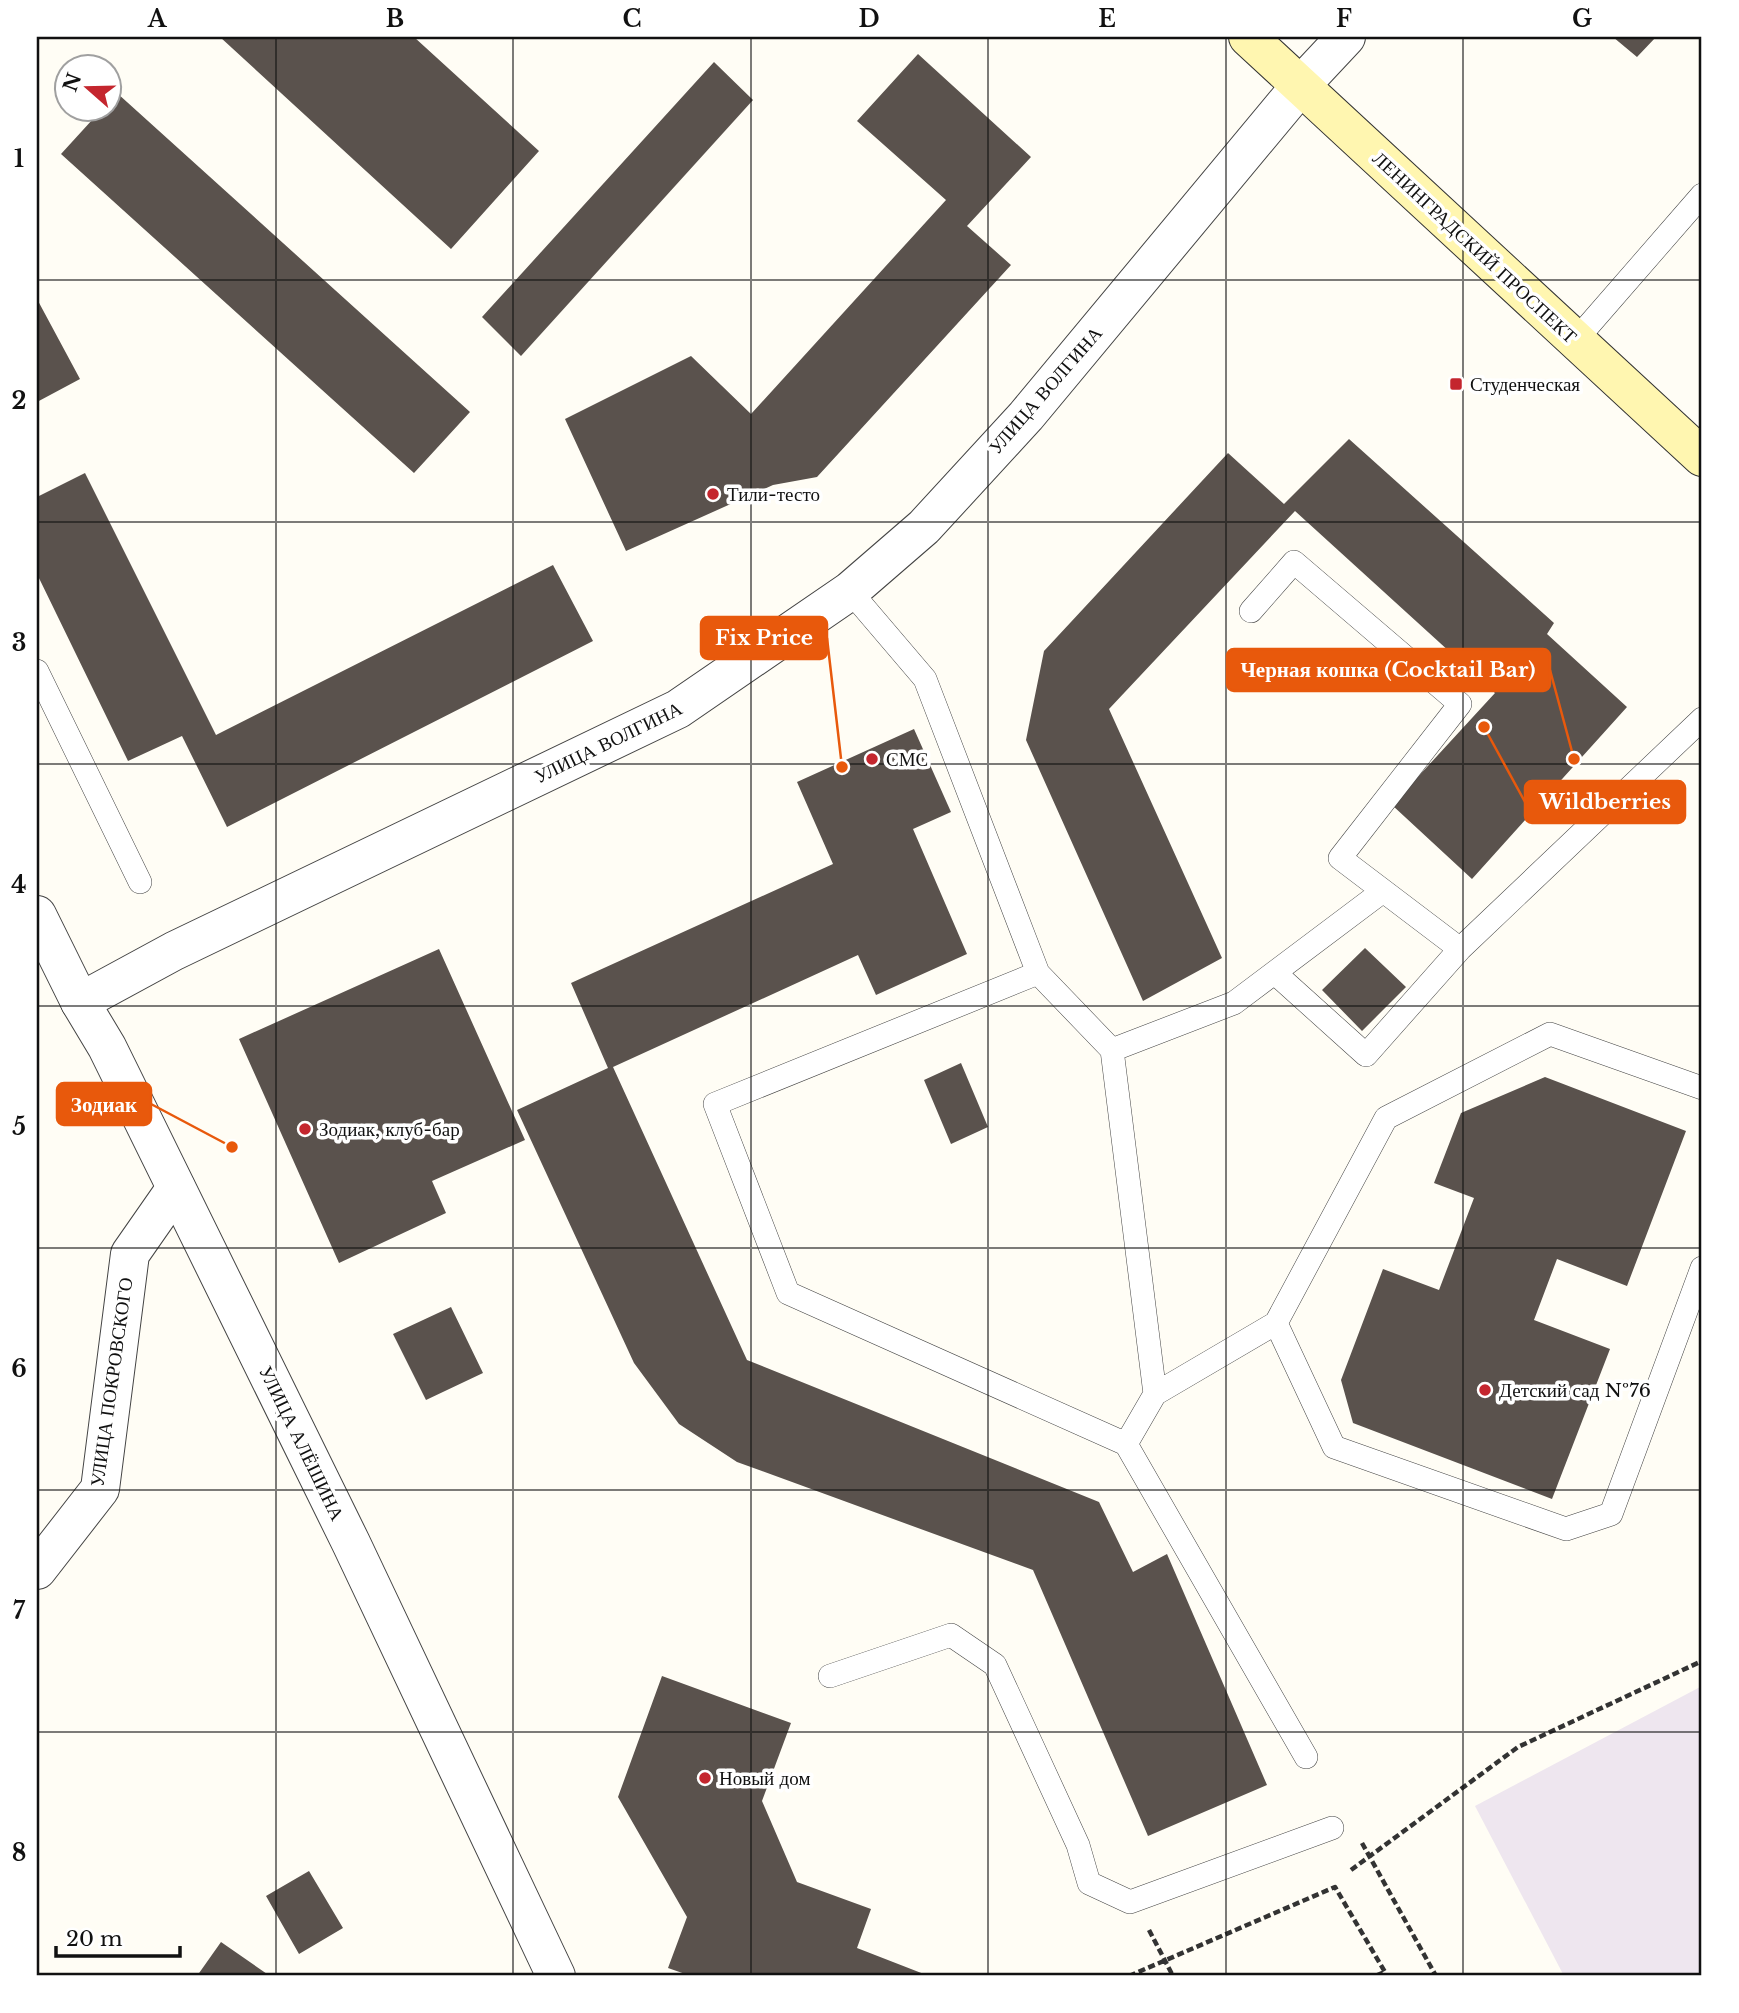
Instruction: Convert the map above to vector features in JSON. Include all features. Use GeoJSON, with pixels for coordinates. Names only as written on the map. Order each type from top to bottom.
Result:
{"type":"FeatureCollection","features":[{"type":"Feature","properties":{"kind":"main road","name":"ЛЕНИНГРАДСКИЙ ПРОСПЕКТ"},"geometry":{"type":"LineString","coordinates":[[1248,37],[1302,84],[1702,457]]}},
{"type":"Feature","properties":{"kind":"street","name":"УЛИЦА ВОЛГИНА"},"geometry":{"type":"LineString","coordinates":[[80,1002],[174,951],[678,709],[850,591],[924,527],[1026,416],[1302,84],[1346,37]]}},
{"type":"Feature","properties":{"kind":"street","name":"УЛИЦА АЛЁШИНА"},"geometry":{"type":"LineString","coordinates":[[37,915],[80,1002],[107,1047],[357,1555],[556,1976]]}},
{"type":"Feature","properties":{"kind":"street","name":"УЛИЦА ПОКРОВСКОГО"},"geometry":{"type":"LineString","coordinates":[[37,1570],[100,1489],[130,1254],[176,1188]]}},
{"type":"Feature","properties":{"kind":"lane"},"geometry":{"type":"LineString","coordinates":[[1575,341],[1702,195]]}},
{"type":"Feature","properties":{"kind":"lane"},"geometry":{"type":"LineString","coordinates":[[1251,611],[1294,562],[1460,704],[1340,858],[1460,949]]}},
{"type":"Feature","properties":{"kind":"lane"},"geometry":{"type":"LineString","coordinates":[[850,591],[925,680],[1038,973],[1112,1050],[1155,1394]]}},
{"type":"Feature","properties":{"kind":"lane"},"geometry":{"type":"LineString","coordinates":[[37,671],[140,882]]}},
{"type":"Feature","properties":{"kind":"lane"},"geometry":{"type":"LineString","coordinates":[[1276,974],[1366,1055],[1460,949],[1702,719]]}},
{"type":"Feature","properties":{"kind":"lane"},"geometry":{"type":"LineString","coordinates":[[1112,1050],[1234,1003],[1383,891]]}},
{"type":"Feature","properties":{"kind":"lane"},"geometry":{"type":"LineString","coordinates":[[1038,973],[715,1104],[788,1293],[1126,1444],[1306,1758]]}},
{"type":"Feature","properties":{"kind":"lane"},"geometry":{"type":"LineString","coordinates":[[1126,1444],[1155,1394],[1276,1323],[1386,1118],[1550,1034],[1702,1088]]}},
{"type":"Feature","properties":{"kind":"lane"},"geometry":{"type":"LineString","coordinates":[[1276,1323],[1334,1447],[1566,1530],[1611,1514],[1702,1268]]}},
{"type":"Feature","properties":{"kind":"lane"},"geometry":{"type":"LineString","coordinates":[[830,1676],[951,1635],[995,1665],[1078,1845],[1090,1883],[1130,1902],[1332,1828]]}},
{"type":"Feature","properties":{"kind":"path"},"geometry":{"type":"LineString","coordinates":[[1351,1870],[1518,1747],[1702,1661]]}},
{"type":"Feature","properties":{"kind":"path"},"geometry":{"type":"LineString","coordinates":[[1357,1834],[1436,1976]]}},
{"type":"Feature","properties":{"kind":"path"},"geometry":{"type":"LineString","coordinates":[[1129,1976],[1335,1886],[1386,1974],[1375,1976]]}},
{"type":"Feature","properties":{"kind":"path"},"geometry":{"type":"LineString","coordinates":[[1148,1928],[1173,1976]]}},
{"type":"Feature","properties":{"kind":"shaded area"},"geometry":{"type":"Polygon","coordinates":[[[1702,1686],[1702,1976],[1564,1976],[1475,1806],[1702,1686]]]}},
{"type":"Feature","properties":{"kind":"building"},"geometry":{"type":"Polygon","coordinates":[[[220,37],[414,37],[539,151],[451,249],[220,37]]]}},
{"type":"Feature","properties":{"kind":"building"},"geometry":{"type":"Polygon","coordinates":[[[1613,37],[1656,37],[1637,57],[1613,37]]]}},
{"type":"Feature","properties":{"kind":"building"},"geometry":{"type":"Polygon","coordinates":[[[918,54],[1031,157],[967,226],[1011,265],[817,477],[773,485],[626,551],[565,419],[691,356],[751,414],[946,200],[857,121],[918,54]]]}},
{"type":"Feature","properties":{"kind":"building"},"geometry":{"type":"Polygon","coordinates":[[[714,62],[753,100],[521,356],[482,317],[714,62]]]}},
{"type":"Feature","properties":{"kind":"building"},"geometry":{"type":"Polygon","coordinates":[[[122,98],[470,412],[414,473],[61,154],[90,122],[122,122],[122,98]]]}},
{"type":"Feature","properties":{"kind":"building"},"geometry":{"type":"Polygon","coordinates":[[[37,299],[80,379],[37,402],[37,299]]]}},
{"type":"Feature","properties":{"kind":"building"},"geometry":{"type":"Polygon","coordinates":[[[1349,439],[1554,623],[1547,634],[1627,707],[1472,879],[1392,805],[1495,693],[1295,511],[1109,709],[1222,958],[1143,1001],[1026,740],[1044,651],[1228,453],[1284,504],[1349,439]]]}},
{"type":"Feature","properties":{"kind":"building"},"geometry":{"type":"Polygon","coordinates":[[[85,473],[216,735],[553,565],[593,641],[227,827],[182,736],[128,761],[37,574],[37,497],[85,473]]]}},
{"type":"Feature","properties":{"kind":"building"},"geometry":{"type":"Polygon","coordinates":[[[914,729],[951,812],[913,829],[967,954],[876,995],[858,955],[613,1067],[747,1360],[1099,1502],[1133,1572],[1167,1554],[1267,1785],[1148,1836],[1033,1570],[737,1462],[679,1424],[634,1363],[517,1110],[608,1068],[571,983],[833,864],[797,782],[914,729]]]}},
{"type":"Feature","properties":{"kind":"building"},"geometry":{"type":"Polygon","coordinates":[[[1365,948],[1406,987],[1362,1031],[1322,990],[1365,948]]]}},
{"type":"Feature","properties":{"kind":"building"},"geometry":{"type":"Polygon","coordinates":[[[439,949],[525,1140],[432,1181],[446,1213],[339,1263],[239,1039],[439,949]]]}},
{"type":"Feature","properties":{"kind":"building"},"geometry":{"type":"Polygon","coordinates":[[[961,1063],[988,1127],[951,1144],[924,1080],[961,1063]]]}},
{"type":"Feature","properties":{"kind":"building"},"geometry":{"type":"Polygon","coordinates":[[[1545,1077],[1686,1131],[1627,1286],[1557,1259],[1534,1320],[1610,1349],[1552,1499],[1353,1423],[1341,1380],[1383,1269],[1439,1290],[1474,1198],[1434,1183],[1461,1113],[1545,1077]]]}},
{"type":"Feature","properties":{"kind":"building"},"geometry":{"type":"Polygon","coordinates":[[[451,1307],[483,1373],[426,1400],[393,1334],[451,1307]]]}},
{"type":"Feature","properties":{"kind":"building"},"geometry":{"type":"Polygon","coordinates":[[[662,1676],[791,1723],[762,1801],[797,1882],[871,1909],[857,1948],[929,1976],[691,1976],[668,1968],[687,1917],[618,1797],[662,1676]]]}},
{"type":"Feature","properties":{"kind":"building"},"geometry":{"type":"Polygon","coordinates":[[[309,1871],[343,1928],[299,1954],[266,1896],[309,1871]]]}},
{"type":"Feature","properties":{"kind":"building"},"geometry":{"type":"Polygon","coordinates":[[[221,1942],[270,1976],[197,1976],[221,1942]]]}},
{"type":"Feature","properties":{"kind":"place","name":"Студенческая"},"geometry":{"type":"Point","coordinates":[1456,384]}},
{"type":"Feature","properties":{"kind":"place","name":"Тили-тесто"},"geometry":{"type":"Point","coordinates":[713,494]}},
{"type":"Feature","properties":{"kind":"place","name":"Wildberries"},"geometry":{"type":"Point","coordinates":[1484,727]}},
{"type":"Feature","properties":{"kind":"place","name":"СМС"},"geometry":{"type":"Point","coordinates":[872,759]}},
{"type":"Feature","properties":{"kind":"place","name":"Черная кошка (Cocktail Bar)"},"geometry":{"type":"Point","coordinates":[1574,759]}},
{"type":"Feature","properties":{"kind":"place","name":"Fix Price"},"geometry":{"type":"Point","coordinates":[842,767]}},
{"type":"Feature","properties":{"kind":"place","name":"Зодиак, клуб-бар"},"geometry":{"type":"Point","coordinates":[305,1129]}},
{"type":"Feature","properties":{"kind":"place","name":"Зодиак"},"geometry":{"type":"Point","coordinates":[232,1147]}},
{"type":"Feature","properties":{"kind":"place","name":"Детский сад №76"},"geometry":{"type":"Point","coordinates":[1485,1390]}},
{"type":"Feature","properties":{"kind":"place","name":"Новый дом"},"geometry":{"type":"Point","coordinates":[705,1778]}}]}
